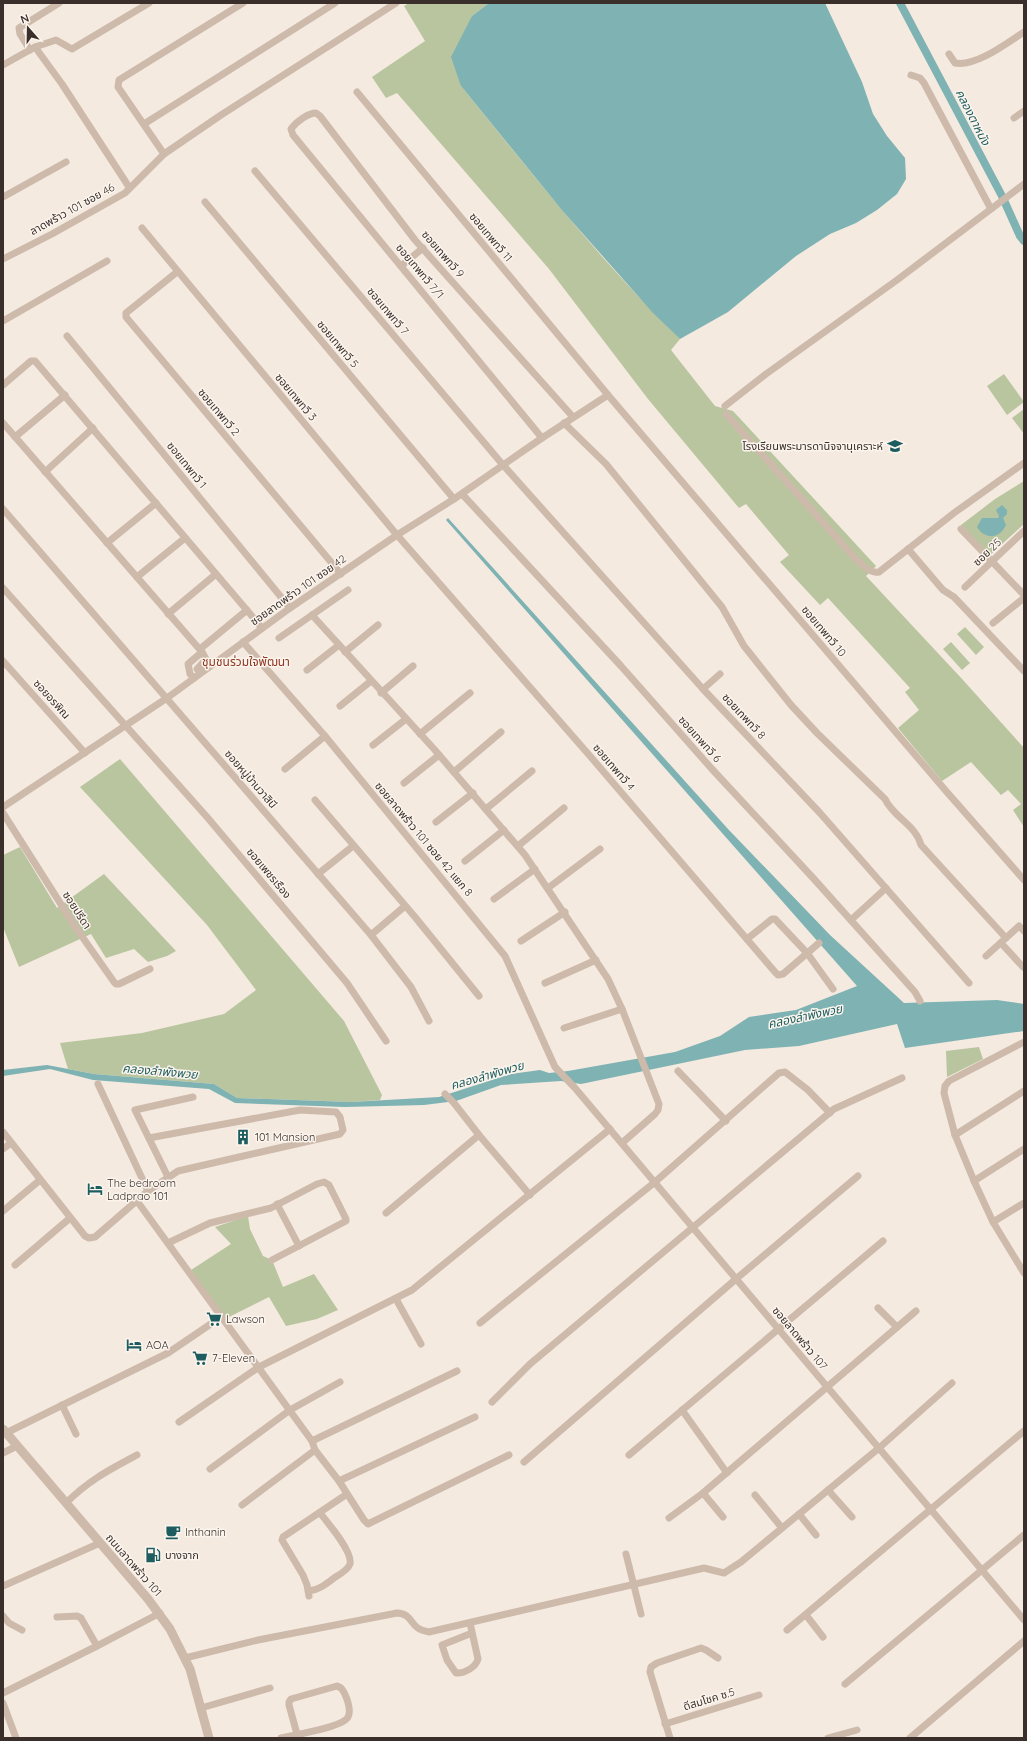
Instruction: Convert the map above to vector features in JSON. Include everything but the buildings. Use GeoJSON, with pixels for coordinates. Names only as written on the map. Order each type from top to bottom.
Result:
{"type":"FeatureCollection","features":[{"type":"Feature","properties":{"kind":"street"},"geometry":{"type":"LineString","coordinates":[[59,3],[19,28],[20,34],[62,84],[129,187]]}},
{"type":"Feature","properties":{"kind":"street"},"geometry":{"type":"LineString","coordinates":[[3,65],[32,48],[56,40],[72,49],[149,3]]}},
{"type":"Feature","properties":{"kind":"street"},"geometry":{"type":"LineString","coordinates":[[164,154],[118,87],[119,80],[243,3]]}},
{"type":"Feature","properties":{"kind":"street"},"geometry":{"type":"LineString","coordinates":[[144,124],[335,3]]}},
{"type":"Feature","properties":{"kind":"street","name":"ลาดพร้าว 101 ซอย 46"},"geometry":{"type":"LineString","coordinates":[[3,259],[52,234],[122,194],[164,154],[221,115],[396,3]]}},
{"type":"Feature","properties":{"kind":"street"},"geometry":{"type":"LineString","coordinates":[[950,54],[955,64],[966,64],[999,48],[1024,32]]}},
{"type":"Feature","properties":{"kind":"street"},"geometry":{"type":"LineString","coordinates":[[911,75],[915,75],[924,83],[991,209]]}},
{"type":"Feature","properties":{"kind":"street","name":"ซอยเทพทวี 11"},"geometry":{"type":"LineString","coordinates":[[357,92],[608,395]]}},
{"type":"Feature","properties":{"kind":"street"},"geometry":{"type":"LineString","coordinates":[[1014,118],[1024,111]]}},
{"type":"Feature","properties":{"kind":"street","name":"ซอยเทพทวี 9"},"geometry":{"type":"LineString","coordinates":[[301,120],[310,114],[320,116],[423,248],[573,417]]}},
{"type":"Feature","properties":{"kind":"street","name":"ซอยเทพทวี 7/1"},"geometry":{"type":"LineString","coordinates":[[301,120],[292,127],[293,135],[542,438]]}},
{"type":"Feature","properties":{"kind":"street"},"geometry":{"type":"LineString","coordinates":[[3,197],[66,162]]}},
{"type":"Feature","properties":{"kind":"street","name":"ซอยเทพทวี 7"},"geometry":{"type":"LineString","coordinates":[[255,171],[503,465]]}},
{"type":"Feature","properties":{"kind":"street"},"geometry":{"type":"LineString","coordinates":[[725,406],[766,374],[898,280],[1024,184]]}},
{"type":"Feature","properties":{"kind":"street","name":"ซอยเทพทวี 5"},"geometry":{"type":"LineString","coordinates":[[205,202],[454,499]]}},
{"type":"Feature","properties":{"kind":"street","name":"ซอยเทพทวี 3"},"geometry":{"type":"LineString","coordinates":[[142,228],[397,535]]}},
{"type":"Feature","properties":{"kind":"street"},"geometry":{"type":"LineString","coordinates":[[401,266],[423,248]]}},
{"type":"Feature","properties":{"kind":"street"},"geometry":{"type":"LineString","coordinates":[[3,321],[107,261]]}},
{"type":"Feature","properties":{"kind":"street","name":"ซอยเทพทวี 2"},"geometry":{"type":"LineString","coordinates":[[177,272],[126,313],[126,317],[341,574]]}},
{"type":"Feature","properties":{"kind":"street","name":"ซอยเทพทวี 1"},"geometry":{"type":"LineString","coordinates":[[67,336],[290,608]]}},
{"type":"Feature","properties":{"kind":"street"},"geometry":{"type":"LineString","coordinates":[[3,384],[33,360],[40,366],[262,628]]}},
{"type":"Feature","properties":{"kind":"street"},"geometry":{"type":"LineString","coordinates":[[15,437],[65,395]]}},
{"type":"Feature","properties":{"kind":"street","name":"ซอยลาดพร้าว 101 ซอย 42"},"geometry":{"type":"LineString","coordinates":[[3,807],[167,698],[290,608],[397,535],[462,494],[564,423],[608,395]]}},
{"type":"Feature","properties":{"kind":"street","name":"ซอยเทพทวี 10"},"geometry":{"type":"LineString","coordinates":[[608,395],[940,785],[1024,880]]}},
{"type":"Feature","properties":{"kind":"street"},"geometry":{"type":"LineString","coordinates":[[726,414],[853,556],[870,571],[879,572],[954,513],[1024,463]]}},
{"type":"Feature","properties":{"kind":"street"},"geometry":{"type":"LineString","coordinates":[[3,423],[168,614],[201,650],[206,659],[197,669],[197,675]]}},
{"type":"Feature","properties":{"kind":"street"},"geometry":{"type":"LineString","coordinates":[[564,423],[606,464],[722,607],[744,646],[791,705],[817,734],[885,799],[888,806],[919,837],[921,845],[1004,940],[1023,967]]}},
{"type":"Feature","properties":{"kind":"street"},"geometry":{"type":"LineString","coordinates":[[45,472],[93,428]]}},
{"type":"Feature","properties":{"kind":"street","name":"ซอยเทพทวี 8"},"geometry":{"type":"LineString","coordinates":[[503,465],[703,689],[815,807],[969,983]]}},
{"type":"Feature","properties":{"kind":"street","name":"ซอยเทพทวี 6"},"geometry":{"type":"LineString","coordinates":[[462,494],[621,666],[711,768],[814,879],[920,1000]]}},
{"type":"Feature","properties":{"kind":"street"},"geometry":{"type":"LineString","coordinates":[[107,543],[156,503]]}},
{"type":"Feature","properties":{"kind":"street","name":"ซอยหมู่บ้านวาสินี"},"geometry":{"type":"LineString","coordinates":[[3,509],[371,935],[411,987],[429,1021]]}},
{"type":"Feature","properties":{"kind":"street"},"geometry":{"type":"LineString","coordinates":[[961,529],[1024,597],[993,622]]}},
{"type":"Feature","properties":{"kind":"street","name":"ซอย 25"},"geometry":{"type":"LineString","coordinates":[[965,587],[1024,532]]}},
{"type":"Feature","properties":{"kind":"street","name":"ซอยเทพทวี 4"},"geometry":{"type":"LineString","coordinates":[[397,535],[590,756],[778,975],[783,974],[819,943]]}},
{"type":"Feature","properties":{"kind":"street"},"geometry":{"type":"LineString","coordinates":[[137,578],[186,538]]}},
{"type":"Feature","properties":{"kind":"street"},"geometry":{"type":"LineString","coordinates":[[908,549],[944,590],[954,597],[1024,671]]}},
{"type":"Feature","properties":{"kind":"street"},"geometry":{"type":"LineString","coordinates":[[168,614],[216,574]]}},
{"type":"Feature","properties":{"kind":"street","name":"ซอยเพชรเรือง"},"geometry":{"type":"LineString","coordinates":[[3,588],[207,816],[347,983],[386,1041]]}},
{"type":"Feature","properties":{"kind":"street"},"geometry":{"type":"LineString","coordinates":[[279,638],[348,590]]}},
{"type":"Feature","properties":{"kind":"street"},"geometry":{"type":"LineString","coordinates":[[201,650],[246,610]]}},
{"type":"Feature","properties":{"kind":"street"},"geometry":{"type":"LineString","coordinates":[[312,615],[473,793],[518,846],[565,912],[608,979],[622,1009],[657,1096],[659,1106],[657,1112],[622,1143]]}},
{"type":"Feature","properties":{"kind":"street"},"geometry":{"type":"LineString","coordinates":[[345,652],[378,625]]}},
{"type":"Feature","properties":{"kind":"street","name":"ซอยลาดพร้าว 101 ซอย 42 แยก 8"},"geometry":{"type":"LineString","coordinates":[[243,642],[325,736],[505,956],[557,1071]]}},
{"type":"Feature","properties":{"kind":"street"},"geometry":{"type":"LineString","coordinates":[[307,670],[339,645]]}},
{"type":"Feature","properties":{"kind":"street","name":"ซอยอรพิณ"},"geometry":{"type":"LineString","coordinates":[[3,661],[85,753]]}},
{"type":"Feature","properties":{"kind":"street"},"geometry":{"type":"LineString","coordinates":[[381,692],[414,666]]}},
{"type":"Feature","properties":{"kind":"street"},"geometry":{"type":"LineString","coordinates":[[703,689],[720,674]]}},
{"type":"Feature","properties":{"kind":"street"},"geometry":{"type":"LineString","coordinates":[[340,706],[371,681]]}},
{"type":"Feature","properties":{"kind":"street"},"geometry":{"type":"LineString","coordinates":[[420,734],[470,693]]}},
{"type":"Feature","properties":{"kind":"street"},"geometry":{"type":"LineString","coordinates":[[373,745],[406,719]]}},
{"type":"Feature","properties":{"kind":"street"},"geometry":{"type":"LineString","coordinates":[[454,772],[501,732]]}},
{"type":"Feature","properties":{"kind":"street"},"geometry":{"type":"LineString","coordinates":[[285,769],[325,736]]}},
{"type":"Feature","properties":{"kind":"street"},"geometry":{"type":"LineString","coordinates":[[404,784],[439,755]]}},
{"type":"Feature","properties":{"kind":"street"},"geometry":{"type":"LineString","coordinates":[[486,809],[532,771]]}},
{"type":"Feature","properties":{"kind":"street"},"geometry":{"type":"LineString","coordinates":[[436,822],[473,793]]}},
{"type":"Feature","properties":{"kind":"street"},"geometry":{"type":"LineString","coordinates":[[315,800],[479,996]]}},
{"type":"Feature","properties":{"kind":"street"},"geometry":{"type":"LineString","coordinates":[[518,846],[564,808]]}},
{"type":"Feature","properties":{"kind":"street","name":"ซอยปรีดา"},"geometry":{"type":"LineString","coordinates":[[3,814],[76,928],[114,982],[119,984],[150,969]]}},
{"type":"Feature","properties":{"kind":"street"},"geometry":{"type":"LineString","coordinates":[[465,861],[504,830]]}},
{"type":"Feature","properties":{"kind":"street"},"geometry":{"type":"LineString","coordinates":[[318,874],[353,846]]}},
{"type":"Feature","properties":{"kind":"street"},"geometry":{"type":"LineString","coordinates":[[548,888],[600,849]]}},
{"type":"Feature","properties":{"kind":"street"},"geometry":{"type":"LineString","coordinates":[[494,899],[535,869]]}},
{"type":"Feature","properties":{"kind":"street"},"geometry":{"type":"LineString","coordinates":[[851,920],[886,888]]}},
{"type":"Feature","properties":{"kind":"street"},"geometry":{"type":"LineString","coordinates":[[371,935],[405,906]]}},
{"type":"Feature","properties":{"kind":"street"},"geometry":{"type":"LineString","coordinates":[[520,941],[565,912]]}},
{"type":"Feature","properties":{"kind":"street"},"geometry":{"type":"LineString","coordinates":[[747,939],[774,918],[807,953],[833,989]]}},
{"type":"Feature","properties":{"kind":"street"},"geometry":{"type":"LineString","coordinates":[[986,956],[1019,926],[1024,931]]}},
{"type":"Feature","properties":{"kind":"street"},"geometry":{"type":"LineString","coordinates":[[545,983],[596,960]]}},
{"type":"Feature","properties":{"kind":"street"},"geometry":{"type":"LineString","coordinates":[[564,1028],[622,1009]]}},
{"type":"Feature","properties":{"kind":"street"},"geometry":{"type":"LineString","coordinates":[[1024,1042],[949,1081],[945,1086],[944,1093],[955,1135],[974,1181],[993,1222],[1022,1263],[1024,1273]]}},
{"type":"Feature","properties":{"kind":"street","name":"ซอยลาดพร้าว 107"},"geometry":{"type":"LineString","coordinates":[[557,1071],[575,1088],[622,1143],[1024,1620]]}},
{"type":"Feature","properties":{"kind":"street"},"geometry":{"type":"LineString","coordinates":[[678,1071],[726,1121]]}},
{"type":"Feature","properties":{"kind":"street"},"geometry":{"type":"LineString","coordinates":[[480,1323],[655,1182],[779,1073],[785,1072],[808,1090],[830,1113]]}},
{"type":"Feature","properties":{"kind":"street"},"geometry":{"type":"LineString","coordinates":[[492,1402],[530,1364],[830,1113],[850,1101],[902,1078]]}},
{"type":"Feature","properties":{"kind":"street"},"geometry":{"type":"LineString","coordinates":[[98,1084],[148,1191]]}},
{"type":"Feature","properties":{"kind":"street"},"geometry":{"type":"LineString","coordinates":[[955,1135],[1024,1091]]}},
{"type":"Feature","properties":{"kind":"street"},"geometry":{"type":"LineString","coordinates":[[445,1094],[530,1195]]}},
{"type":"Feature","properties":{"kind":"street"},"geometry":{"type":"LineString","coordinates":[[168,1177],[135,1110],[193,1097]]}},
{"type":"Feature","properties":{"kind":"street"},"geometry":{"type":"LineString","coordinates":[[3,1132],[70,1218],[85,1236],[89,1238],[95,1237],[148,1191],[178,1171],[340,1134],[343,1130],[340,1117],[336,1112],[300,1110],[148,1138]]}},
{"type":"Feature","properties":{"kind":"street"},"geometry":{"type":"LineString","coordinates":[[179,1422],[259,1367],[412,1290],[610,1130]]}},
{"type":"Feature","properties":{"kind":"street"},"geometry":{"type":"LineString","coordinates":[[386,1213],[479,1135]]}},
{"type":"Feature","properties":{"kind":"street"},"geometry":{"type":"LineString","coordinates":[[3,1149],[11,1143]]}},
{"type":"Feature","properties":{"kind":"street"},"geometry":{"type":"LineString","coordinates":[[974,1181],[1024,1149]]}},
{"type":"Feature","properties":{"kind":"street"},"geometry":{"type":"LineString","coordinates":[[524,1462],[858,1176]]}},
{"type":"Feature","properties":{"kind":"street"},"geometry":{"type":"LineString","coordinates":[[3,1211],[40,1180]]}},
{"type":"Feature","properties":{"kind":"street"},"geometry":{"type":"LineString","coordinates":[[168,1243],[210,1223],[271,1208],[317,1184],[324,1182],[330,1185],[346,1221],[272,1260]]}},
{"type":"Feature","properties":{"kind":"street"},"geometry":{"type":"LineString","coordinates":[[137,1201],[290,1410],[364,1520],[370,1524],[509,1455]]}},
{"type":"Feature","properties":{"kind":"street"},"geometry":{"type":"LineString","coordinates":[[993,1222],[1024,1203]]}},
{"type":"Feature","properties":{"kind":"street"},"geometry":{"type":"LineString","coordinates":[[277,1204],[299,1246]]}},
{"type":"Feature","properties":{"kind":"street"},"geometry":{"type":"LineString","coordinates":[[15,1265],[70,1218]]}},
{"type":"Feature","properties":{"kind":"street"},"geometry":{"type":"LineString","coordinates":[[628,1455],[883,1241]]}},
{"type":"Feature","properties":{"kind":"street"},"geometry":{"type":"LineString","coordinates":[[396,1299],[421,1344]]}},
{"type":"Feature","properties":{"kind":"street"},"geometry":{"type":"LineString","coordinates":[[878,1308],[897,1328]]}},
{"type":"Feature","properties":{"kind":"street"},"geometry":{"type":"LineString","coordinates":[[669,1518],[727,1473],[916,1311]]}},
{"type":"Feature","properties":{"kind":"street"},"geometry":{"type":"LineString","coordinates":[[5,1431],[168,1353],[221,1317]]}},
{"type":"Feature","properties":{"kind":"street"},"geometry":{"type":"LineString","coordinates":[[312,1441],[457,1371]]}},
{"type":"Feature","properties":{"kind":"street"},"geometry":{"type":"LineString","coordinates":[[210,1469],[290,1410],[340,1382]]}},
{"type":"Feature","properties":{"kind":"street"},"geometry":{"type":"LineString","coordinates":[[185,1658],[258,1640],[397,1613],[407,1616],[416,1628],[421,1631],[429,1632],[704,1568],[724,1573],[741,1562],[879,1448],[952,1383]]}},
{"type":"Feature","properties":{"kind":"street"},"geometry":{"type":"LineString","coordinates":[[62,1405],[76,1434]]}},
{"type":"Feature","properties":{"kind":"street"},"geometry":{"type":"LineString","coordinates":[[682,1410],[727,1473]]}},
{"type":"Feature","properties":{"kind":"street"},"geometry":{"type":"LineString","coordinates":[[339,1481],[475,1418]]}},
{"type":"Feature","properties":{"kind":"street","name":"ถนนลาดพร้าว 101"},"geometry":{"type":"LineString","coordinates":[[5,1431],[160,1613],[185,1658],[209,1738]]}},
{"type":"Feature","properties":{"kind":"street"},"geometry":{"type":"LineString","coordinates":[[787,1630],[1024,1431]]}},
{"type":"Feature","properties":{"kind":"street"},"geometry":{"type":"LineString","coordinates":[[3,1452],[18,1446]]}},
{"type":"Feature","properties":{"kind":"street"},"geometry":{"type":"LineString","coordinates":[[242,1505],[316,1450]]}},
{"type":"Feature","properties":{"kind":"street"},"geometry":{"type":"LineString","coordinates":[[66,1503],[82,1487],[96,1477],[137,1455]]}},
{"type":"Feature","properties":{"kind":"street"},"geometry":{"type":"LineString","coordinates":[[828,1490],[852,1517]]}},
{"type":"Feature","properties":{"kind":"street"},"geometry":{"type":"LineString","coordinates":[[703,1493],[723,1516]]}},
{"type":"Feature","properties":{"kind":"street"},"geometry":{"type":"LineString","coordinates":[[320,1513],[342,1542],[350,1559],[350,1565],[344,1571],[309,1593],[302,1574],[282,1540],[286,1535],[346,1494]]}},
{"type":"Feature","properties":{"kind":"street"},"geometry":{"type":"LineString","coordinates":[[755,1495],[782,1528]]}},
{"type":"Feature","properties":{"kind":"street"},"geometry":{"type":"LineString","coordinates":[[799,1514],[816,1535]]}},
{"type":"Feature","properties":{"kind":"street"},"geometry":{"type":"LineString","coordinates":[[845,1684],[1024,1535]]}},
{"type":"Feature","properties":{"kind":"street"},"geometry":{"type":"LineString","coordinates":[[3,1586],[100,1543]]}},
{"type":"Feature","properties":{"kind":"street"},"geometry":{"type":"LineString","coordinates":[[626,1554],[641,1614]]}},
{"type":"Feature","properties":{"kind":"street"},"geometry":{"type":"LineString","coordinates":[[3,1693],[160,1613]]}},
{"type":"Feature","properties":{"kind":"street"},"geometry":{"type":"LineString","coordinates":[[806,1615],[823,1637]]}},
{"type":"Feature","properties":{"kind":"street"},"geometry":{"type":"LineString","coordinates":[[3,1616],[9,1623],[22,1630]]}},
{"type":"Feature","properties":{"kind":"street"},"geometry":{"type":"LineString","coordinates":[[57,1618],[77,1616],[81,1618],[97,1646]]}},
{"type":"Feature","properties":{"kind":"street"},"geometry":{"type":"LineString","coordinates":[[470,1623],[478,1662],[471,1668],[459,1674],[456,1673],[447,1660],[442,1645],[472,1633]]}},
{"type":"Feature","properties":{"kind":"street"},"geometry":{"type":"LineString","coordinates":[[910,1738],[1024,1641]]}},
{"type":"Feature","properties":{"kind":"street"},"geometry":{"type":"LineString","coordinates":[[670,1738],[650,1672],[651,1667],[657,1663],[701,1648],[718,1658]]}},
{"type":"Feature","properties":{"kind":"street"},"geometry":{"type":"LineString","coordinates":[[281,1738],[336,1725],[345,1721],[348,1717],[349,1711],[341,1688],[337,1686],[291,1699],[289,1705],[297,1734]]}},
{"type":"Feature","properties":{"kind":"street"},"geometry":{"type":"LineString","coordinates":[[200,1708],[270,1688]]}},
{"type":"Feature","properties":{"kind":"street","name":"ดีสมโชค ซ.5"},"geometry":{"type":"LineString","coordinates":[[665,1724],[759,1695]]}},
{"type":"Feature","properties":{"kind":"street"},"geometry":{"type":"LineString","coordinates":[[3,1703],[16,1738]]}},
{"type":"Feature","properties":{"kind":"street"},"geometry":{"type":"LineString","coordinates":[[828,1738],[856,1730]]}},
{"type":"Feature","properties":{"kind":"green space"},"geometry":{"type":"Polygon","coordinates":[[[409,3],[489,3],[472,16],[461,86],[567,216],[622,279],[680,339],[671,350],[715,406],[733,411],[876,566],[866,576],[1024,748],[1024,827],[1013,810],[1021,804],[1008,790],[1001,795],[971,762],[942,781],[898,728],[919,710],[905,692],[910,688],[828,598],[820,605],[780,562],[789,555],[746,504],[739,508],[648,399],[549,269],[397,93],[386,98],[372,77],[425,41],[404,6],[409,3]]]}},
{"type":"Feature","properties":{"kind":"green space"},"geometry":{"type":"Polygon","coordinates":[[[1004,374],[1024,402],[1007,415],[987,386],[1004,374]]]}},
{"type":"Feature","properties":{"kind":"green space"},"geometry":{"type":"Polygon","coordinates":[[[1024,409],[1024,434],[1012,418],[1024,409]]]}},
{"type":"Feature","properties":{"kind":"green space"},"geometry":{"type":"Polygon","coordinates":[[[1024,481],[1024,524],[990,555],[961,525],[995,499],[1024,481]]]}},
{"type":"Feature","properties":{"kind":"green space"},"geometry":{"type":"Polygon","coordinates":[[[965,627],[984,647],[976,655],[957,634],[965,627]]]}},
{"type":"Feature","properties":{"kind":"green space"},"geometry":{"type":"Polygon","coordinates":[[[951,642],[970,663],[962,670],[943,649],[951,642]]]}},
{"type":"Feature","properties":{"kind":"green space"},"geometry":{"type":"Polygon","coordinates":[[[120,759],[344,1021],[382,1095],[380,1100],[351,1102],[237,1098],[214,1084],[94,1074],[68,1069],[60,1043],[142,1033],[224,1014],[256,990],[207,925],[80,787],[120,759]]]}},
{"type":"Feature","properties":{"kind":"green space"},"geometry":{"type":"Polygon","coordinates":[[[20,847],[57,908],[104,874],[176,951],[167,956],[148,962],[134,949],[106,958],[91,934],[19,967],[3,927],[3,855],[20,847]]]}},
{"type":"Feature","properties":{"kind":"green space"},"geometry":{"type":"Polygon","coordinates":[[[979,1047],[983,1059],[947,1077],[946,1051],[979,1047]]]}},
{"type":"Feature","properties":{"kind":"green space"},"geometry":{"type":"Polygon","coordinates":[[[248,1216],[250,1229],[263,1256],[272,1260],[283,1287],[314,1274],[338,1310],[317,1319],[286,1326],[269,1297],[225,1319],[191,1270],[231,1244],[215,1227],[248,1216]]]}},
{"type":"Feature","properties":{"kind":"water"},"geometry":{"type":"Polygon","coordinates":[[[489,3],[825,3],[862,82],[873,114],[887,136],[905,158],[906,179],[897,194],[877,210],[856,223],[830,234],[796,256],[728,312],[680,339],[653,313],[561,209],[461,86],[451,57],[472,16],[489,3]]]}},
{"type":"Feature","properties":{"kind":"water"},"geometry":{"type":"Polygon","coordinates":[[[1002,505],[1007,510],[1007,514],[1003,518],[1006,525],[1003,530],[992,536],[984,534],[977,527],[982,518],[998,518],[999,516],[996,510],[1002,505]]]}},
{"type":"Feature","properties":{"kind":"water","name":"คลองลำพังพวย"},"geometry":{"type":"Polygon","coordinates":[[[448,518],[728,829],[830,935],[904,1003],[997,1000],[1024,1004],[1024,1031],[905,1048],[897,1024],[799,1046],[745,1050],[581,1084],[561,1081],[501,1085],[456,1101],[424,1105],[345,1107],[235,1103],[209,1089],[93,1080],[50,1069],[3,1076],[3,1070],[47,1065],[94,1074],[214,1084],[237,1098],[351,1102],[439,1097],[511,1074],[540,1070],[549,1073],[568,1071],[675,1052],[720,1036],[749,1017],[796,1010],[857,986],[446,520],[448,518]]]}},
{"type":"Feature","properties":{"kind":"waterway","name":"คลองตาหนัง"},"geometry":{"type":"LineString","coordinates":[[900,3],[1002,196],[1020,236],[1024,241]]}},
{"type":"Feature","properties":{"kind":"place","name":"โรงเรียนพระมารดานิจจานุเคราะห์"},"geometry":{"type":"Point","coordinates":[895,446]}},
{"type":"Feature","properties":{"kind":"place","name":"101 Mansion"},"geometry":{"type":"Point","coordinates":[243,1137]}},
{"type":"Feature","properties":{"kind":"place","name":"The bedroom Ladprao 101"},"geometry":{"type":"Point","coordinates":[95,1189]}},
{"type":"Feature","properties":{"kind":"place","name":"Lawson"},"geometry":{"type":"Point","coordinates":[214,1319]}},
{"type":"Feature","properties":{"kind":"place","name":"AOA"},"geometry":{"type":"Point","coordinates":[134,1345]}},
{"type":"Feature","properties":{"kind":"place","name":"7-Eleven"},"geometry":{"type":"Point","coordinates":[200,1358]}},
{"type":"Feature","properties":{"kind":"place","name":"Inthanin"},"geometry":{"type":"Point","coordinates":[173,1532]}},
{"type":"Feature","properties":{"kind":"place","name":"บางจาก"},"geometry":{"type":"Point","coordinates":[153,1555]}},
{"type":"Feature","properties":{"kind":"district","name":"ชุมชนร่วมใจพัฒนา"},"geometry":{"type":"Point","coordinates":[246,661]}}]}
